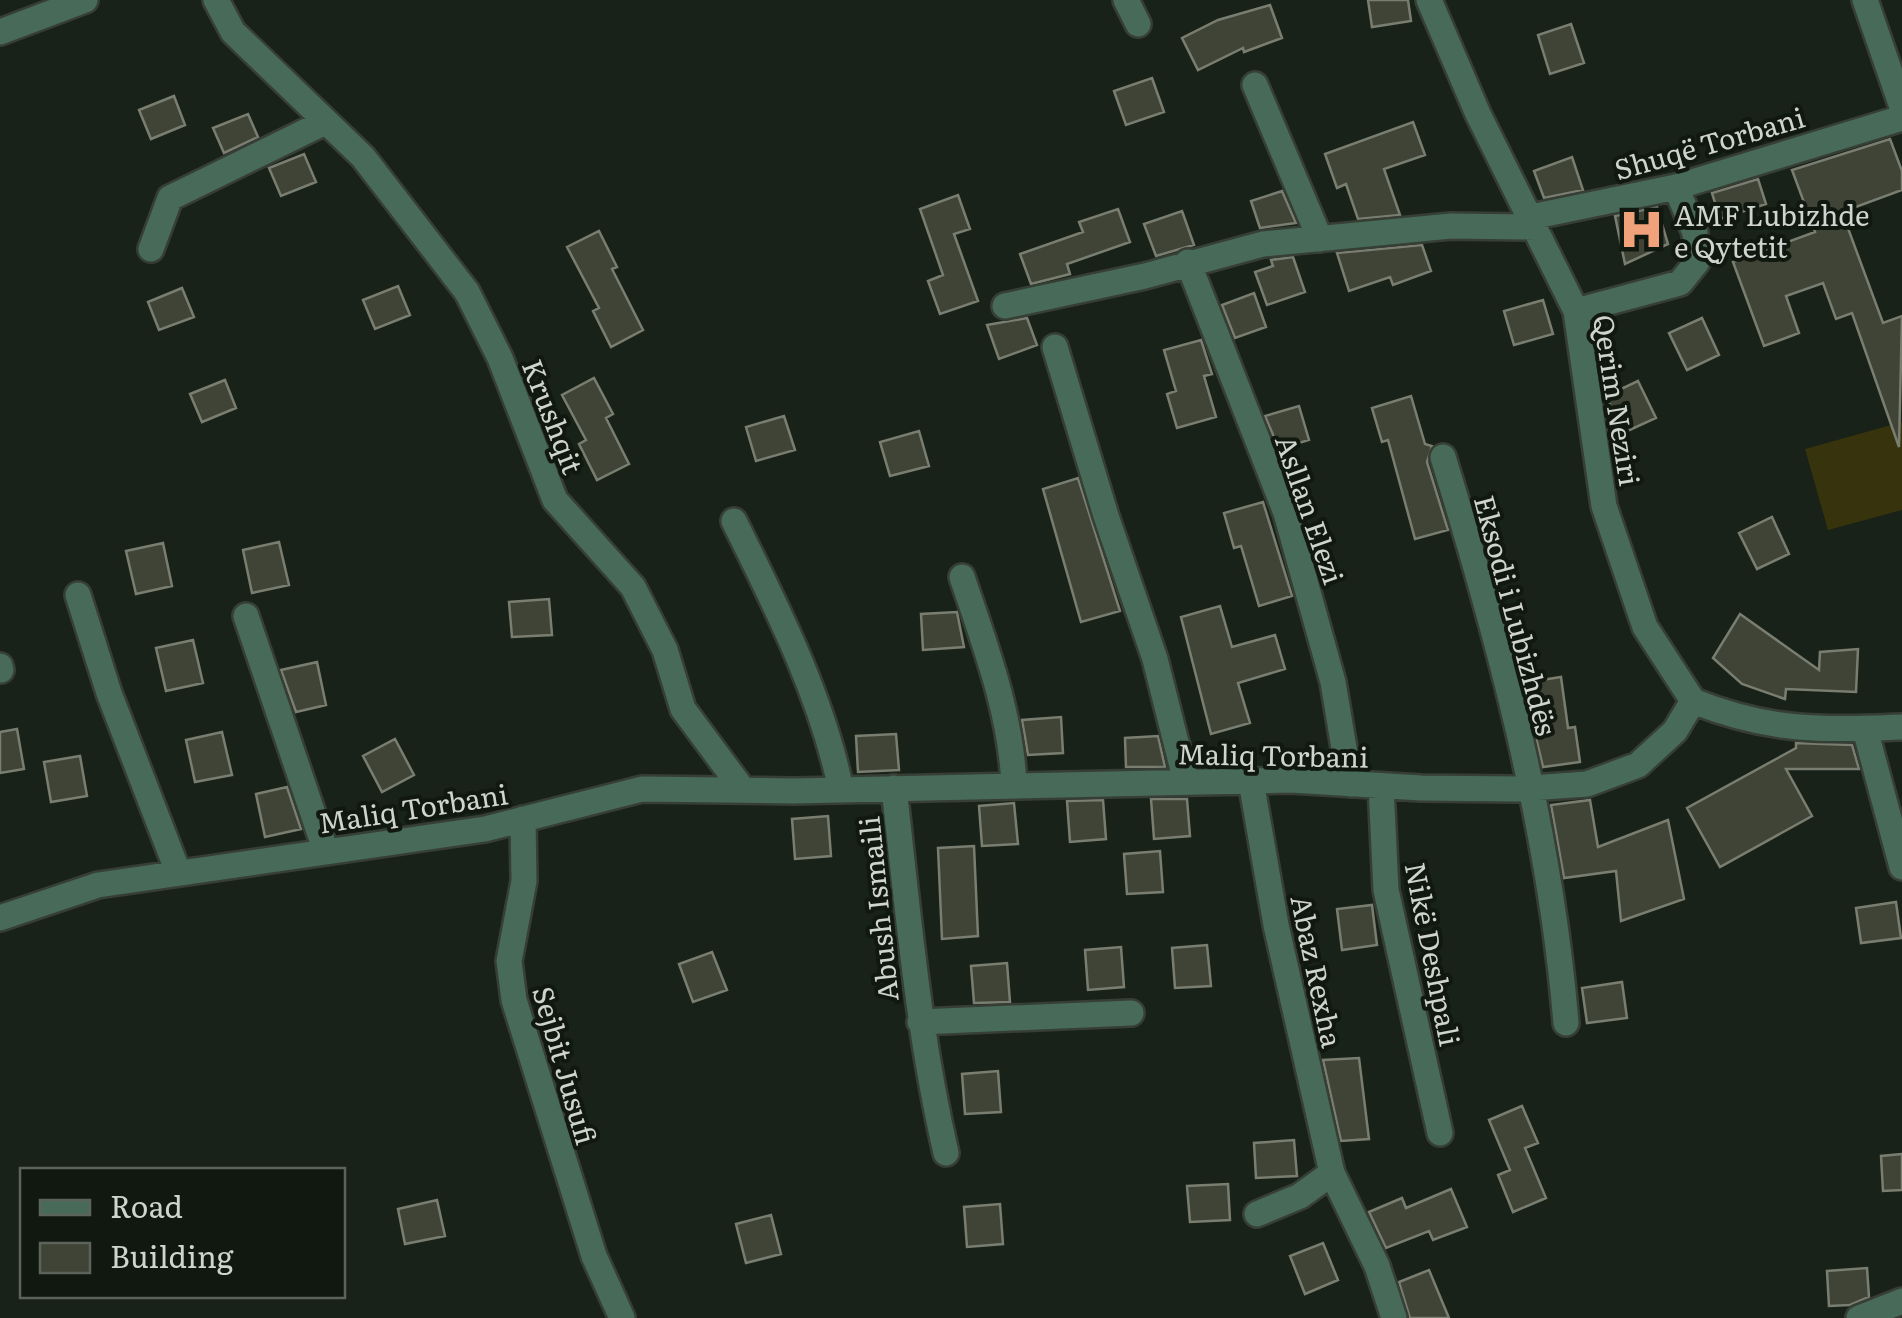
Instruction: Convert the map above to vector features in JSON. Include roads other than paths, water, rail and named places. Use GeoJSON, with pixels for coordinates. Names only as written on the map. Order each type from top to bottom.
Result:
{"type":"FeatureCollection","features":[{"type":"Feature","properties":{"kind":"street"},"geometry":{"type":"LineString","coordinates":[[0,32],[85,0]]}},
{"type":"Feature","properties":{"kind":"street","name":"Krushqit"},"geometry":{"type":"LineString","coordinates":[[216,0],[233,32],[363,157],[467,292],[500,358],[556,500],[633,587],[664,650],[683,710],[744,790]]}},
{"type":"Feature","properties":{"kind":"street"},"geometry":{"type":"LineString","coordinates":[[1126,0],[1138,24]]}},
{"type":"Feature","properties":{"kind":"street","name":"Qerim Neziri"},"geometry":{"type":"LineString","coordinates":[[1429,0],[1478,114],[1576,310],[1604,506],[1645,627],[1694,701]]}},
{"type":"Feature","properties":{"kind":"street"},"geometry":{"type":"LineString","coordinates":[[1865,0],[1902,107]]}},
{"type":"Feature","properties":{"kind":"street"},"geometry":{"type":"LineString","coordinates":[[1255,85],[1320,239]]}},
{"type":"Feature","properties":{"kind":"street","name":"Shuqë Torbani"},"geometry":{"type":"LineString","coordinates":[[1533,222],[1676,187],[1902,118]]}},
{"type":"Feature","properties":{"kind":"street"},"geometry":{"type":"LineString","coordinates":[[151,249],[170,198],[325,122]]}},
{"type":"Feature","properties":{"kind":"street"},"geometry":{"type":"LineString","coordinates":[[1576,310],[1680,283],[1697,262],[1695,233],[1676,187]]}},
{"type":"Feature","properties":{"kind":"street"},"geometry":{"type":"LineString","coordinates":[[1006,306],[1145,276],[1263,244],[1533,222]]}},
{"type":"Feature","properties":{"kind":"street","name":"Asllan Elezi"},"geometry":{"type":"LineString","coordinates":[[1188,262],[1286,513],[1333,682],[1350,784]]}},
{"type":"Feature","properties":{"kind":"street"},"geometry":{"type":"LineString","coordinates":[[1055,347],[1155,659],[1186,782]]}},
{"type":"Feature","properties":{"kind":"street","name":"Eksodi i Lubizhdës"},"geometry":{"type":"LineString","coordinates":[[1443,457],[1478,569],[1531,788]]}},
{"type":"Feature","properties":{"kind":"street"},"geometry":{"type":"LineString","coordinates":[[734,522],[778,611],[834,757],[840,790]]}},
{"type":"Feature","properties":{"kind":"street"},"geometry":{"type":"LineString","coordinates":[[962,577],[1005,715],[1014,785]]}},
{"type":"Feature","properties":{"kind":"street"},"geometry":{"type":"LineString","coordinates":[[78,595],[109,693],[178,872]]}},
{"type":"Feature","properties":{"kind":"street"},"geometry":{"type":"LineString","coordinates":[[246,616],[326,852]]}},
{"type":"Feature","properties":{"kind":"street"},"geometry":{"type":"LineString","coordinates":[[1694,701],[1730,716],[1799,731],[1902,728]]}},
{"type":"Feature","properties":{"kind":"street","name":"Maliq Torbani"},"geometry":{"type":"LineString","coordinates":[[0,918],[98,885],[523,820],[642,790],[840,790],[1251,780],[1531,788],[1587,784],[1638,765],[1675,730],[1694,701]]}},
{"type":"Feature","properties":{"kind":"street"},"geometry":{"type":"LineString","coordinates":[[1865,729],[1902,866]]}},
{"type":"Feature","properties":{"kind":"street","name":"Abaz Rexha"},"geometry":{"type":"LineString","coordinates":[[1251,780],[1276,925],[1332,1174],[1377,1266],[1394,1318]]}},
{"type":"Feature","properties":{"kind":"street","name":"Nikë Deshpali"},"geometry":{"type":"LineString","coordinates":[[1381,786],[1386,890],[1440,1132]]}},
{"type":"Feature","properties":{"kind":"street","name":"Abush Ismaili"},"geometry":{"type":"LineString","coordinates":[[894,788],[920,1022],[946,1153]]}},
{"type":"Feature","properties":{"kind":"street"},"geometry":{"type":"LineString","coordinates":[[1531,788],[1558,929],[1566,1022]]}},
{"type":"Feature","properties":{"kind":"street","name":"Sejbit Jusufi"},"geometry":{"type":"LineString","coordinates":[[523,820],[524,881],[508,961],[514,1000],[583,1224],[622,1318]]}},
{"type":"Feature","properties":{"kind":"street","name":"Abush Ismaili"},"geometry":{"type":"LineString","coordinates":[[920,1022],[1130,1013]]}},
{"type":"Feature","properties":{"kind":"street"},"geometry":{"type":"LineString","coordinates":[[1256,1214],[1300,1196],[1332,1174]]}},
{"type":"Feature","properties":{"kind":"street"},"geometry":{"type":"LineString","coordinates":[[1860,1318],[1902,1301]]}},
{"type":"Feature","properties":{"kind":"place","name":"AMF Lubizhde e Qytetit"},"geometry":{"type":"Point","coordinates":[1641,230]}}]}
